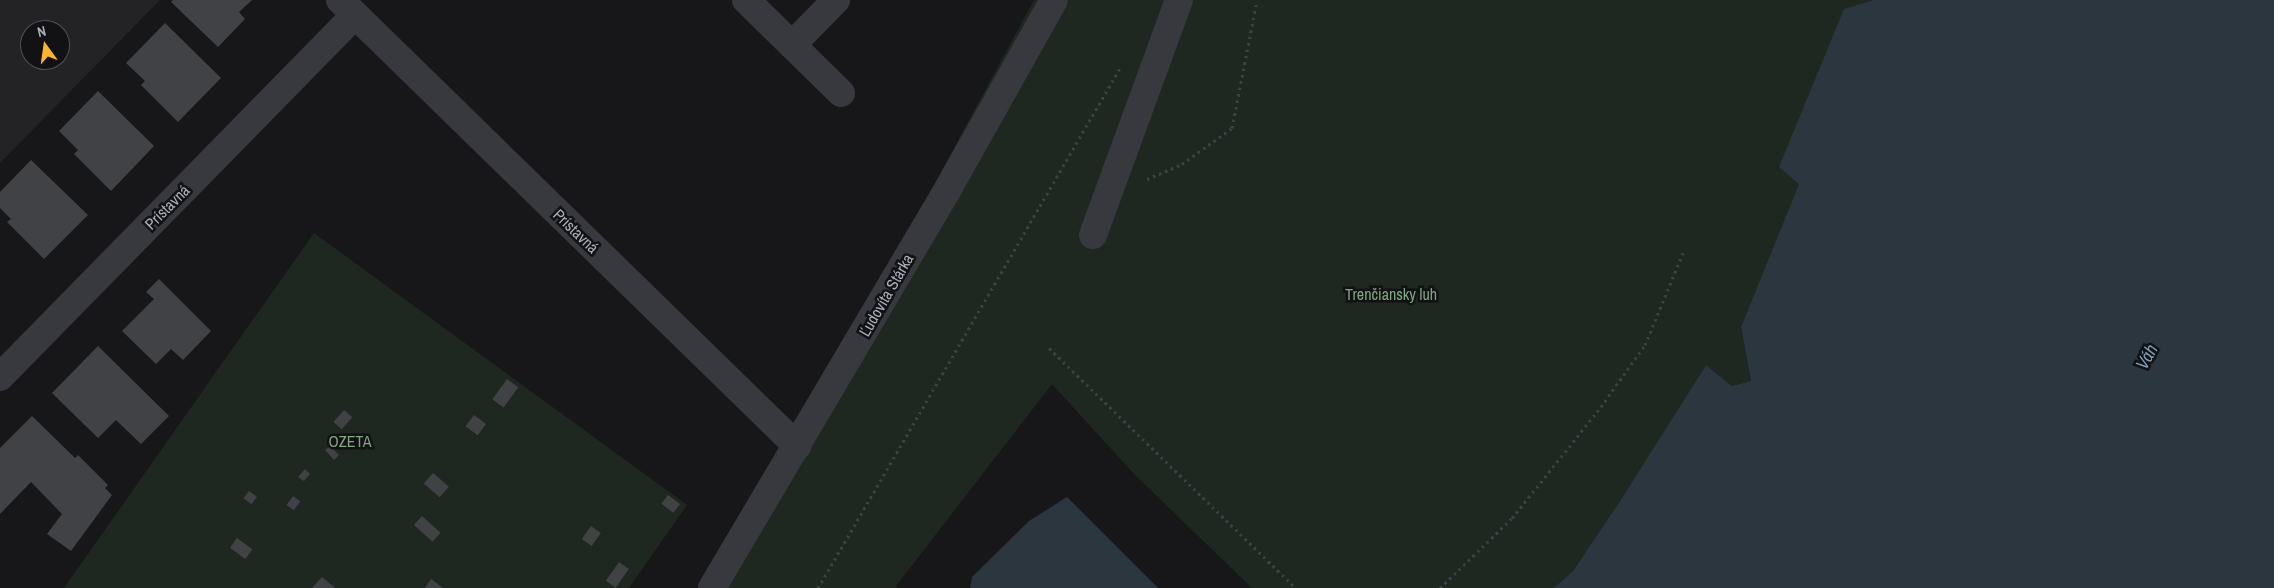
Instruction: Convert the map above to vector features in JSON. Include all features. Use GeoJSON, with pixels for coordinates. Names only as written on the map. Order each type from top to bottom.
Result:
{"type":"FeatureCollection","features":[{"type":"Feature","properties":{"kind":"street"},"geometry":{"type":"LineString","coordinates":[[746,0],[841,93]]}},
{"type":"Feature","properties":{"kind":"street"},"geometry":{"type":"LineString","coordinates":[[792,45],[836,0]]}},
{"type":"Feature","properties":{"kind":"street","name":"Ľudovíta Stárka"},"geometry":{"type":"LineString","coordinates":[[712,588],[949,187],[1054,0]]}},
{"type":"Feature","properties":{"kind":"street"},"geometry":{"type":"LineString","coordinates":[[1093,235],[1179,0]]}},
{"type":"Feature","properties":{"kind":"street","name":"Prístavná"},"geometry":{"type":"LineString","coordinates":[[0,377],[348,8],[797,446]]}},
{"type":"Feature","properties":{"kind":"path"},"geometry":{"type":"LineString","coordinates":[[1142,181],[1182,164],[1232,128],[1257,0]]}},
{"type":"Feature","properties":{"kind":"path"},"geometry":{"type":"LineString","coordinates":[[818,588],[1124,60]]}},
{"type":"Feature","properties":{"kind":"path"},"geometry":{"type":"LineString","coordinates":[[1440,588],[1512,518],[1597,412],[1645,345],[1683,253]]}},
{"type":"Feature","properties":{"kind":"path"},"geometry":{"type":"LineString","coordinates":[[1049,348],[1296,588]]}},
{"type":"Feature","properties":{"kind":"shaded area"},"geometry":{"type":"Polygon","coordinates":[[[0,0],[160,0],[0,163],[0,0]]]}},
{"type":"Feature","properties":{"kind":"green space","name":"Trenčiansky luh"},"geometry":{"type":"Polygon","coordinates":[[[1034,0],[1874,0],[1741,327],[1751,381],[1732,386],[1706,365],[1620,501],[1573,571],[1555,588],[1252,588],[1135,475],[1052,384],[896,586],[897,588],[716,588],[1034,0]]]}},
{"type":"Feature","properties":{"kind":"green space","name":"OZETA"},"geometry":{"type":"Polygon","coordinates":[[[314,233],[687,505],[629,588],[64,588],[314,233]]]}},
{"type":"Feature","properties":{"kind":"water","name":"Váh"},"geometry":{"type":"Polygon","coordinates":[[[1874,0],[2274,0],[2274,588],[1554,588],[1573,571],[1620,501],[1706,365],[1732,386],[1751,381],[1741,327],[1799,184],[1779,167],[1844,9],[1874,0]]]}},
{"type":"Feature","properties":{"kind":"water"},"geometry":{"type":"Polygon","coordinates":[[[1067,497],[1158,588],[970,588],[972,577],[1029,521],[1067,497]]]}},
{"type":"Feature","properties":{"kind":"building"},"geometry":{"type":"Polygon","coordinates":[[[173,0],[252,0],[239,12],[245,19],[218,47],[171,2],[173,0]]]}},
{"type":"Feature","properties":{"kind":"building"},"geometry":{"type":"Polygon","coordinates":[[[165,23],[221,78],[178,122],[141,85],[145,81],[126,63],[165,23]]]}},
{"type":"Feature","properties":{"kind":"building"},"geometry":{"type":"Polygon","coordinates":[[[98,91],[154,146],[111,191],[74,154],[78,150],[59,131],[98,91]]]}},
{"type":"Feature","properties":{"kind":"building"},"geometry":{"type":"Polygon","coordinates":[[[31,160],[88,215],[44,259],[7,222],[11,219],[0,208],[0,192],[31,160]]]}},
{"type":"Feature","properties":{"kind":"building"},"geometry":{"type":"Polygon","coordinates":[[[159,279],[211,331],[183,360],[171,349],[156,364],[122,331],[154,299],[146,292],[159,279]]]}},
{"type":"Feature","properties":{"kind":"building"},"geometry":{"type":"Polygon","coordinates":[[[98,346],[169,416],[141,444],[116,420],[98,438],[52,393],[98,346]]]}},
{"type":"Feature","properties":{"kind":"building"},"geometry":{"type":"Polygon","coordinates":[[[507,379],[518,387],[504,407],[492,399],[507,379]]]}},
{"type":"Feature","properties":{"kind":"building"},"geometry":{"type":"Polygon","coordinates":[[[344,410],[352,417],[342,429],[334,422],[344,410]]]}},
{"type":"Feature","properties":{"kind":"building"},"geometry":{"type":"Polygon","coordinates":[[[474,415],[486,424],[478,435],[466,426],[474,415]]]}},
{"type":"Feature","properties":{"kind":"building"},"geometry":{"type":"Polygon","coordinates":[[[32,416],[75,458],[78,455],[108,485],[105,488],[112,495],[71,551],[47,534],[62,514],[31,482],[0,514],[0,448],[32,416]]]}},
{"type":"Feature","properties":{"kind":"building"},"geometry":{"type":"Polygon","coordinates":[[[330,446],[339,455],[334,460],[325,450],[330,446]]]}},
{"type":"Feature","properties":{"kind":"building"},"geometry":{"type":"Polygon","coordinates":[[[305,469],[310,474],[304,481],[298,477],[305,469]]]}},
{"type":"Feature","properties":{"kind":"building"},"geometry":{"type":"Polygon","coordinates":[[[433,473],[449,487],[440,497],[424,484],[433,473]]]}},
{"type":"Feature","properties":{"kind":"building"},"geometry":{"type":"Polygon","coordinates":[[[249,491],[257,497],[252,504],[244,498],[249,491]]]}},
{"type":"Feature","properties":{"kind":"building"},"geometry":{"type":"Polygon","coordinates":[[[668,495],[680,504],[673,513],[661,504],[668,495]]]}},
{"type":"Feature","properties":{"kind":"building"},"geometry":{"type":"Polygon","coordinates":[[[293,496],[300,501],[294,510],[287,505],[293,496]]]}},
{"type":"Feature","properties":{"kind":"building"},"geometry":{"type":"Polygon","coordinates":[[[422,516],[441,533],[433,542],[414,525],[422,516]]]}},
{"type":"Feature","properties":{"kind":"building"},"geometry":{"type":"Polygon","coordinates":[[[591,526],[601,533],[592,546],[582,539],[591,526]]]}},
{"type":"Feature","properties":{"kind":"building"},"geometry":{"type":"Polygon","coordinates":[[[237,538],[252,549],[245,559],[230,548],[237,538]]]}},
{"type":"Feature","properties":{"kind":"building"},"geometry":{"type":"Polygon","coordinates":[[[619,562],[629,569],[616,588],[606,581],[619,562]]]}},
{"type":"Feature","properties":{"kind":"building"},"geometry":{"type":"Polygon","coordinates":[[[322,577],[335,588],[312,588],[322,577]]]}},
{"type":"Feature","properties":{"kind":"building"},"geometry":{"type":"Polygon","coordinates":[[[431,579],[443,588],[425,588],[431,579]]]}}]}
